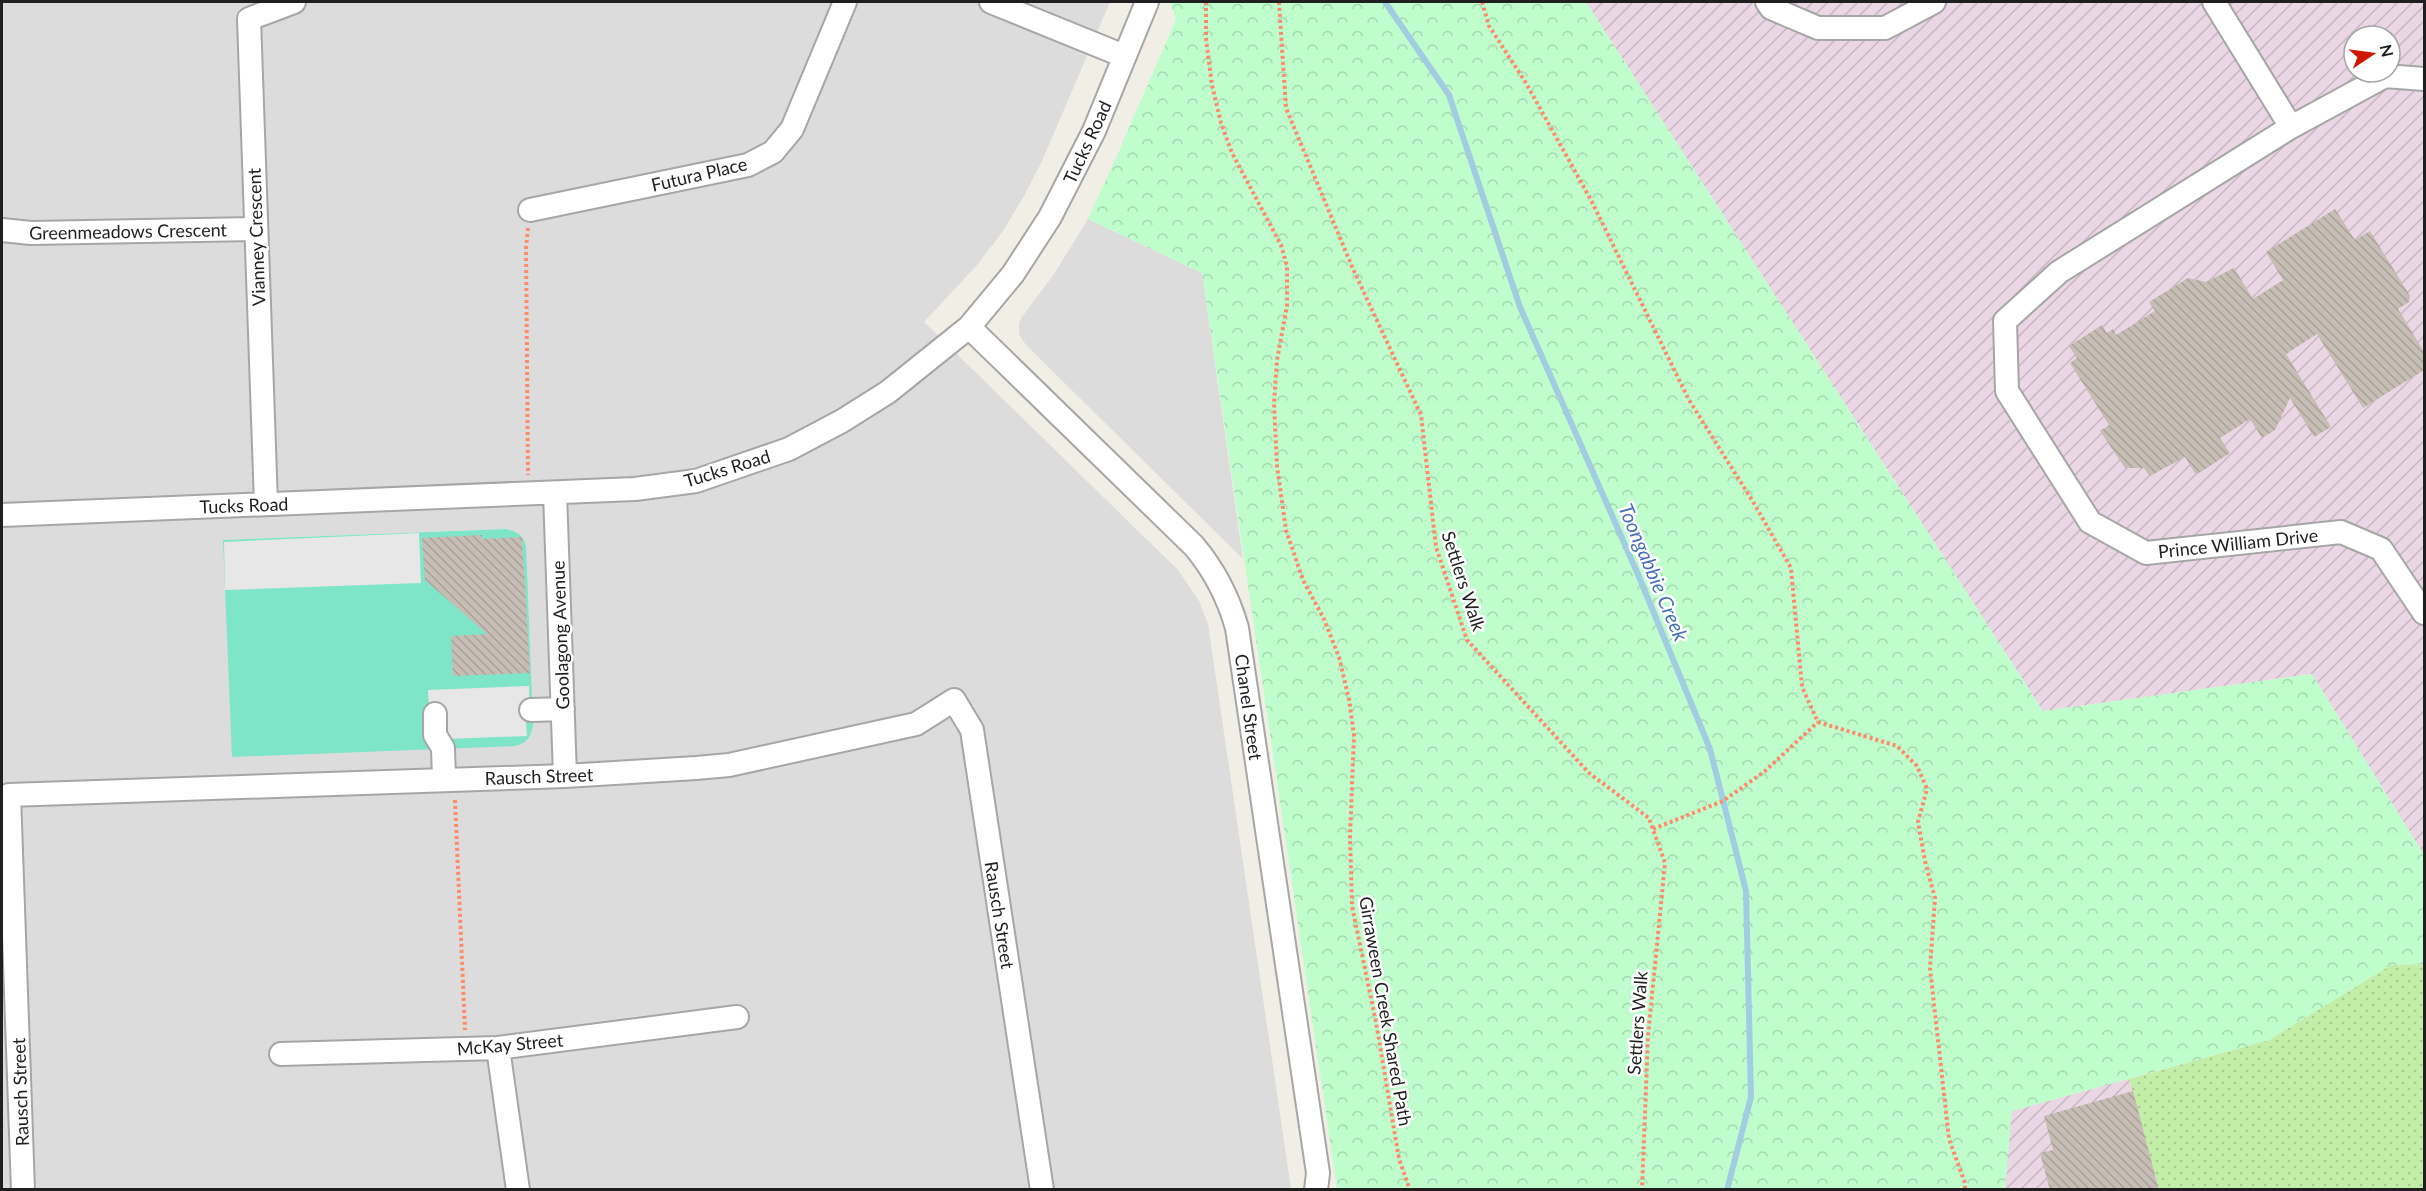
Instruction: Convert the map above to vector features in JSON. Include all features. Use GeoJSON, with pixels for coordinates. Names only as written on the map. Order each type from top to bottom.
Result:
{"type":"FeatureCollection","features":[{"type":"Feature","properties":{"kind":"street","name":"Vianney Crescent"},"geometry":{"type":"LineString","coordinates":[[266,504],[249,20],[294,2]]}},
{"type":"Feature","properties":{"kind":"street","name":"Futura Place"},"geometry":{"type":"LineString","coordinates":[[530,210],[748,165],[773,152],[792,129],[844,2]]}},
{"type":"Feature","properties":{"kind":"street"},"geometry":{"type":"LineString","coordinates":[[991,2],[1124,56]]}},
{"type":"Feature","properties":{"kind":"street","name":"Tucks Road"},"geometry":{"type":"LineString","coordinates":[[2,515],[635,489],[696,481],[789,449],[842,421],[888,392],[969,327],[1013,274],[1050,217],[1094,131],[1147,2]]}},
{"type":"Feature","properties":{"kind":"street"},"geometry":{"type":"LineString","coordinates":[[1767,2],[1771,8],[1818,28],[1885,28],[1934,2]]}},
{"type":"Feature","properties":{"kind":"street"},"geometry":{"type":"LineString","coordinates":[[2214,2],[2291,127]]}},
{"type":"Feature","properties":{"kind":"street","name":"Prince William Drive"},"geometry":{"type":"LineString","coordinates":[[2424,79],[2385,76],[2291,127],[2059,272],[2006,321],[2007,391],[2090,522],[2146,553],[2341,532],[2381,549],[2424,613]]}},
{"type":"Feature","properties":{"kind":"street","name":"Greenmeadows Crescent"},"geometry":{"type":"LineString","coordinates":[[2,230],[31,233],[255,229]]}},
{"type":"Feature","properties":{"kind":"street","name":"Chanel Street"},"geometry":{"type":"LineString","coordinates":[[969,327],[1194,546],[1213,569],[1230,601],[1237,628],[1318,1173],[1316,1190]]}},
{"type":"Feature","properties":{"kind":"street","name":"Goolagong Avenue"},"geometry":{"type":"LineString","coordinates":[[555,493],[565,776]]}},
{"type":"Feature","properties":{"kind":"street","name":"Rausch Street"},"geometry":{"type":"LineString","coordinates":[[23,1190],[9,795],[565,776],[729,765],[916,724],[954,700],[972,730],[1042,1190]]}},
{"type":"Feature","properties":{"kind":"street"},"geometry":{"type":"LineString","coordinates":[[531,710],[563,709]]}},
{"type":"Feature","properties":{"kind":"street"},"geometry":{"type":"LineString","coordinates":[[435,714],[435,735],[443,748],[449,779]]}},
{"type":"Feature","properties":{"kind":"street","name":"McKay Street"},"geometry":{"type":"LineString","coordinates":[[281,1054],[498,1048],[737,1017]]}},
{"type":"Feature","properties":{"kind":"street"},"geometry":{"type":"LineString","coordinates":[[498,1048],[518,1190]]}},
{"type":"Feature","properties":{"kind":"path","name":"Girraween Creek Shared Path"},"geometry":{"type":"LineString","coordinates":[[1206,2],[1206,39],[1212,85],[1221,123],[1232,153],[1281,245],[1287,266],[1287,306],[1277,360],[1274,403],[1279,477],[1286,530],[1304,580],[1340,657],[1349,699],[1354,735],[1350,837],[1352,906],[1376,1022],[1386,1094],[1399,1159],[1410,1190]]}},
{"type":"Feature","properties":{"kind":"path","name":"Settlers Walk"},"geometry":{"type":"LineString","coordinates":[[1278,2],[1286,108],[1353,269],[1420,415],[1436,547],[1467,640],[1589,773],[1649,818],[1665,863],[1648,1036],[1642,1190]]}},
{"type":"Feature","properties":{"kind":"path"},"geometry":{"type":"LineString","coordinates":[[1482,2],[1489,26],[1526,83],[1591,200],[1689,400],[1791,567],[1802,687],[1818,723],[1897,746],[1917,766],[1927,789],[1918,822],[1935,898],[1930,968],[1949,1139],[1965,1182],[1965,1190]]}},
{"type":"Feature","properties":{"kind":"path"},"geometry":{"type":"LineString","coordinates":[[528,494],[526,248],[530,210]]}},
{"type":"Feature","properties":{"kind":"path"},"geometry":{"type":"LineString","coordinates":[[1653,829],[1723,801],[1765,771],[1818,723]]}},
{"type":"Feature","properties":{"kind":"path"},"geometry":{"type":"LineString","coordinates":[[449,779],[465,1048]]}},
{"type":"Feature","properties":{"kind":"shaded area"},"geometry":{"type":"Polygon","coordinates":[[[2,2],[1110,2],[1042,161],[1024,196],[1003,231],[977,265],[924,322],[1178,570],[1199,601],[1208,624],[1291,1189],[2,1190],[2,2]],[[506,529],[223,540],[517,532],[506,529]]]}},
{"type":"Feature","properties":{"kind":"shaded area"},"geometry":{"type":"Polygon","coordinates":[[[1586,2],[2424,2],[2424,855],[2312,674],[2043,711],[1586,2]]]}},
{"type":"Feature","properties":{"kind":"shaded area"},"geometry":{"type":"Polygon","coordinates":[[[1088,219],[1202,273],[1243,559],[1026,345],[1019,334],[1022,317],[1054,274],[1088,219]]]}},
{"type":"Feature","properties":{"kind":"shaded area"},"geometry":{"type":"Polygon","coordinates":[[[419,533],[421,583],[225,590],[224,542],[419,533]]]}},
{"type":"Feature","properties":{"kind":"shaded area"},"geometry":{"type":"Polygon","coordinates":[[[529,686],[530,720],[526,721],[527,736],[445,739],[430,724],[428,690],[529,686]]]}},
{"type":"Feature","properties":{"kind":"shaded area"},"geometry":{"type":"Polygon","coordinates":[[[2129,1079],[2159,1189],[2005,1190],[2011,1111],[2129,1079]]]}},
{"type":"Feature","properties":{"kind":"green space"},"geometry":{"type":"Polygon","coordinates":[[[1170,2],[1586,2],[2043,711],[2312,674],[2424,855],[2424,964],[2391,965],[2269,1040],[2012,1111],[2005,1189],[1337,1189],[1202,273],[1088,219],[1176,19],[1170,2]]]}},
{"type":"Feature","properties":{"kind":"green space"},"geometry":{"type":"Polygon","coordinates":[[[506,529],[519,534],[526,546],[533,726],[525,742],[515,746],[232,757],[223,540],[506,529]]]}},
{"type":"Feature","properties":{"kind":"green space"},"geometry":{"type":"Polygon","coordinates":[[[2424,964],[2424,1189],[2159,1189],[2129,1079],[2269,1040],[2391,965],[2424,964]]]}},
{"type":"Feature","properties":{"kind":"building"},"geometry":{"type":"Polygon","coordinates":[[[2335,209],[2355,240],[2370,231],[2410,296],[2409,302],[2398,309],[2424,352],[2424,370],[2363,408],[2317,334],[2286,354],[2331,427],[2314,437],[2290,398],[2275,430],[2262,438],[2250,419],[2220,438],[2230,453],[2196,475],[2185,457],[2150,476],[2144,468],[2125,468],[2100,431],[2109,425],[2070,363],[2077,358],[2069,346],[2102,325],[2107,333],[2113,329],[2116,335],[2155,311],[2149,302],[2188,278],[2206,282],[2234,268],[2253,299],[2283,280],[2266,252],[2335,209]]]}},
{"type":"Feature","properties":{"kind":"building"},"geometry":{"type":"Polygon","coordinates":[[[482,535],[482,539],[522,537],[530,673],[453,676],[451,636],[487,634],[425,580],[422,538],[482,535]]]}},
{"type":"Feature","properties":{"kind":"building"},"geometry":{"type":"Polygon","coordinates":[[[2133,1091],[2159,1190],[2050,1190],[2040,1153],[2053,1150],[2044,1116],[2133,1091]]]}},
{"type":"Feature","properties":{"kind":"waterway","name":"Toongabbie Creek"},"geometry":{"type":"LineString","coordinates":[[1385,2],[1449,95],[1520,307],[1637,572],[1710,749],[1746,891],[1751,1097],[1727,1190]]}}]}
